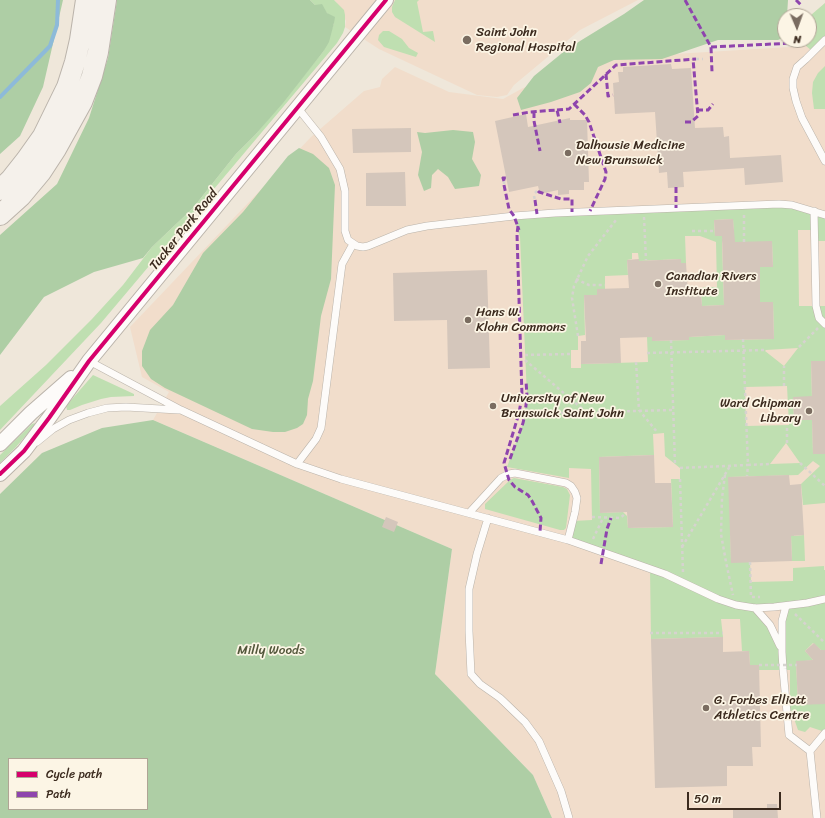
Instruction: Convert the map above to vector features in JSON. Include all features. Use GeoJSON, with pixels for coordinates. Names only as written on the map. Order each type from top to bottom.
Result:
{"type":"FeatureCollection","features":[{"type":"Feature","properties":{"kind":"main road"},"geometry":{"type":"LineString","coordinates":[[0,190],[18,170],[43,136],[67,87],[78,47],[86,0]]}},
{"type":"Feature","properties":{"kind":"main road"},"geometry":{"type":"LineString","coordinates":[[0,215],[21,196],[41,172],[56,149],[82,102],[92,76],[98,52],[106,0]]}},
{"type":"Feature","properties":{"kind":"street","name":"Tucker Park Road"},"geometry":{"type":"LineString","coordinates":[[0,474],[24,451],[89,361],[386,0]]}},
{"type":"Feature","properties":{"kind":"street","name":"Tucker Park Road"},"geometry":{"type":"LineString","coordinates":[[0,444],[31,413],[89,361]]}},
{"type":"Feature","properties":{"kind":"lane"},"geometry":{"type":"LineString","coordinates":[[825,40],[797,66],[793,88],[802,118],[825,161]]}},
{"type":"Feature","properties":{"kind":"lane"},"geometry":{"type":"LineString","coordinates":[[297,107],[321,137],[340,169],[345,191],[345,231],[348,240],[353,244],[363,247],[407,230],[427,226],[514,216],[644,208],[792,205],[825,215]]}},
{"type":"Feature","properties":{"kind":"lane"},"geometry":{"type":"LineString","coordinates":[[814,211],[816,306],[817,312],[824,323]]}},
{"type":"Feature","properties":{"kind":"lane"},"geometry":{"type":"LineString","coordinates":[[297,464],[316,439],[321,428],[342,264],[353,244]]}},
{"type":"Feature","properties":{"kind":"lane"},"geometry":{"type":"LineString","coordinates":[[89,361],[181,410],[297,464],[353,482],[568,540],[650,569],[683,582],[718,599],[736,605],[754,608],[786,606],[825,599]]}},
{"type":"Feature","properties":{"kind":"lane"},"geometry":{"type":"LineString","coordinates":[[24,451],[53,429],[69,420],[107,408],[126,407],[181,410]]}},
{"type":"Feature","properties":{"kind":"lane"},"geometry":{"type":"LineString","coordinates":[[469,513],[501,478],[509,474],[515,473],[571,486],[576,492],[577,498],[568,540]]}},
{"type":"Feature","properties":{"kind":"lane"},"geometry":{"type":"LineString","coordinates":[[488,518],[477,554],[469,589],[471,674],[480,684],[500,698],[525,722],[539,741],[561,791],[569,818]]}},
{"type":"Feature","properties":{"kind":"lane"},"geometry":{"type":"LineString","coordinates":[[786,606],[782,621],[782,652],[789,735],[810,751],[818,818]]}},
{"type":"Feature","properties":{"kind":"lane"},"geometry":{"type":"LineString","coordinates":[[754,608],[770,625],[782,652]]}},
{"type":"Feature","properties":{"kind":"lane"},"geometry":{"type":"LineString","coordinates":[[810,751],[825,733]]}},
{"type":"Feature","properties":{"kind":"path"},"geometry":{"type":"LineString","coordinates":[[696,59],[702,59]]}},
{"type":"Feature","properties":{"kind":"path"},"geometry":{"type":"LineString","coordinates":[[535,194],[535,200]]}},
{"type":"Feature","properties":{"kind":"path"},"geometry":{"type":"LineString","coordinates":[[744,206],[744,242]]}},
{"type":"Feature","properties":{"kind":"path"},"geometry":{"type":"LineString","coordinates":[[644,208],[646,260]]}},
{"type":"Feature","properties":{"kind":"path"},"geometry":{"type":"LineString","coordinates":[[578,336],[572,298],[576,279],[588,256],[616,221],[616,210]]}},
{"type":"Feature","properties":{"kind":"path"},"geometry":{"type":"LineString","coordinates":[[692,232],[715,231]]}},
{"type":"Feature","properties":{"kind":"path"},"geometry":{"type":"LineString","coordinates":[[576,279],[589,285],[605,285]]}},
{"type":"Feature","properties":{"kind":"path"},"geometry":{"type":"LineString","coordinates":[[799,348],[824,323]]}},
{"type":"Feature","properties":{"kind":"path"},"geometry":{"type":"LineString","coordinates":[[743,339],[748,465],[747,476]]}},
{"type":"Feature","properties":{"kind":"path"},"geometry":{"type":"LineString","coordinates":[[671,340],[675,465]]}},
{"type":"Feature","properties":{"kind":"path"},"geometry":{"type":"LineString","coordinates":[[648,353],[765,350]]}},
{"type":"Feature","properties":{"kind":"path"},"geometry":{"type":"LineString","coordinates":[[525,355],[571,354]]}},
{"type":"Feature","properties":{"kind":"path"},"geometry":{"type":"LineString","coordinates":[[525,360],[587,412]]}},
{"type":"Feature","properties":{"kind":"path"},"geometry":{"type":"LineString","coordinates":[[636,362],[639,410],[658,433]]}},
{"type":"Feature","properties":{"kind":"path"},"geometry":{"type":"LineString","coordinates":[[784,366],[784,386]]}},
{"type":"Feature","properties":{"kind":"path"},"geometry":{"type":"LineString","coordinates":[[788,407],[793,407]]}},
{"type":"Feature","properties":{"kind":"path"},"geometry":{"type":"LineString","coordinates":[[525,414],[674,410]]}},
{"type":"Feature","properties":{"kind":"path"},"geometry":{"type":"LineString","coordinates":[[787,425],[787,443]]}},
{"type":"Feature","properties":{"kind":"path"},"geometry":{"type":"LineString","coordinates":[[800,463],[825,486]]}},
{"type":"Feature","properties":{"kind":"path"},"geometry":{"type":"LineString","coordinates":[[680,468],[769,464]]}},
{"type":"Feature","properties":{"kind":"path"},"geometry":{"type":"LineString","coordinates":[[682,547],[730,466]]}},
{"type":"Feature","properties":{"kind":"path"},"geometry":{"type":"LineString","coordinates":[[725,475],[722,498],[722,534],[726,562],[736,605]]}},
{"type":"Feature","properties":{"kind":"path"},"geometry":{"type":"LineString","coordinates":[[680,479],[683,582]]}},
{"type":"Feature","properties":{"kind":"path"},"geometry":{"type":"LineString","coordinates":[[592,518],[620,518],[625,514]]}},
{"type":"Feature","properties":{"kind":"path"},"geometry":{"type":"LineString","coordinates":[[589,548],[603,518]]}},
{"type":"Feature","properties":{"kind":"path"},"geometry":{"type":"LineString","coordinates":[[650,633],[723,633]]}},
{"type":"Feature","properties":{"kind":"path"},"geometry":{"type":"LineString","coordinates":[[759,665],[796,665]]}},
{"type":"Feature","properties":{"kind":"shaded area","name":"Saint John Regional Hospital"},"geometry":{"type":"Polygon","coordinates":[[[334,0],[638,0],[580,30],[514,85],[507,95],[497,97],[477,95],[379,49],[345,27],[346,21],[334,0]]]}},
{"type":"Feature","properties":{"kind":"shaded area","name":"University of New Brunswick Saint John"},"geometry":{"type":"Polygon","coordinates":[[[825,3],[825,818],[552,818],[533,775],[435,674],[452,549],[153,420],[169,392],[142,377],[130,327],[311,137],[364,91],[380,87],[382,79],[395,67],[449,92],[503,99],[523,88],[595,66],[608,58],[777,48],[817,48],[817,10],[825,3]]]}},
{"type":"Feature","properties":{"kind":"green space"},"geometry":{"type":"Polygon","coordinates":[[[0,0],[63,0],[43,87],[20,136],[0,154],[0,0]]]}},
{"type":"Feature","properties":{"kind":"green space"},"geometry":{"type":"Polygon","coordinates":[[[117,0],[310,0],[315,5],[322,4],[327,13],[335,17],[329,42],[323,52],[283,103],[236,154],[193,208],[152,247],[143,258],[94,272],[44,297],[0,355],[0,235],[57,184],[89,118],[108,58],[117,0]]]}},
{"type":"Feature","properties":{"kind":"green space"},"geometry":{"type":"Polygon","coordinates":[[[310,0],[334,0],[344,10],[345,27],[337,43],[101,323],[0,430],[0,406],[46,365],[92,319],[123,285],[152,247],[193,208],[236,154],[256,134],[323,52],[334,23],[327,13],[310,0]]]}},
{"type":"Feature","properties":{"kind":"green space"},"geometry":{"type":"Polygon","coordinates":[[[395,0],[419,0],[417,2],[423,32],[433,31],[435,42],[395,17],[392,12],[392,7],[395,0]]]}},
{"type":"Feature","properties":{"kind":"green space"},"geometry":{"type":"Polygon","coordinates":[[[644,0],[788,0],[788,8],[777,8],[777,40],[718,40],[662,59],[614,60],[598,67],[591,83],[580,92],[521,110],[517,98],[534,76],[567,49],[644,0]]]}},
{"type":"Feature","properties":{"kind":"green space"},"geometry":{"type":"Polygon","coordinates":[[[825,3],[825,36],[817,44],[817,10],[825,3]]]}},
{"type":"Feature","properties":{"kind":"green space"},"geometry":{"type":"Polygon","coordinates":[[[383,31],[389,31],[402,39],[409,48],[418,53],[416,57],[384,47],[378,40],[379,35],[383,31]]]}},
{"type":"Feature","properties":{"kind":"green space"},"geometry":{"type":"Polygon","coordinates":[[[825,66],[825,109],[814,109],[812,93],[813,82],[818,73],[825,66]]]}},
{"type":"Feature","properties":{"kind":"green space"},"geometry":{"type":"Polygon","coordinates":[[[453,130],[473,132],[475,142],[472,159],[481,175],[479,186],[455,189],[448,177],[438,169],[432,175],[431,188],[424,191],[418,175],[422,152],[417,132],[425,133],[453,130]]]}},
{"type":"Feature","properties":{"kind":"green space"},"geometry":{"type":"Polygon","coordinates":[[[299,148],[313,154],[329,168],[335,185],[331,279],[321,316],[313,381],[308,399],[307,415],[303,424],[297,428],[285,432],[273,432],[252,429],[165,388],[151,379],[142,366],[142,351],[150,330],[173,305],[203,253],[243,212],[288,156],[299,148]]]}},
{"type":"Feature","properties":{"kind":"green space"},"geometry":{"type":"Polygon","coordinates":[[[779,204],[825,215],[825,241],[815,241],[815,230],[798,230],[799,306],[825,306],[825,361],[811,361],[812,400],[807,397],[793,397],[794,420],[807,420],[812,415],[813,454],[825,454],[825,503],[803,505],[801,484],[820,466],[813,461],[798,475],[729,477],[731,562],[750,562],[751,582],[793,581],[793,568],[824,566],[825,650],[821,650],[813,643],[805,651],[813,660],[796,662],[798,704],[825,704],[825,732],[810,727],[805,732],[798,730],[790,707],[790,670],[759,670],[759,665],[750,665],[749,651],[742,651],[740,619],[721,619],[723,637],[651,639],[650,569],[568,540],[573,521],[592,520],[591,469],[569,468],[569,478],[507,467],[523,423],[527,396],[520,237],[514,216],[779,204]],[[733,219],[714,220],[715,236],[726,235],[722,243],[724,305],[702,306],[701,293],[703,287],[717,287],[716,242],[700,236],[685,236],[686,263],[681,263],[680,259],[639,261],[638,253],[632,253],[632,259],[627,260],[628,275],[605,276],[605,289],[597,289],[597,295],[584,295],[585,335],[578,336],[578,350],[571,350],[571,368],[581,368],[581,364],[648,362],[647,337],[652,337],[653,341],[689,340],[689,337],[725,335],[725,340],[774,339],[773,302],[760,302],[760,267],[773,267],[772,242],[730,242],[734,235],[733,219]],[[798,348],[766,350],[765,351],[784,366],[798,348]],[[787,386],[745,387],[746,426],[789,425],[787,386]],[[664,433],[653,434],[654,455],[599,457],[600,513],[623,512],[627,516],[628,528],[673,527],[671,479],[680,479],[680,468],[665,456],[664,433]],[[786,443],[770,464],[800,463],[786,443]],[[786,606],[755,608],[770,625],[782,650],[786,606]]]}},
{"type":"Feature","properties":{"kind":"green space"},"geometry":{"type":"Polygon","coordinates":[[[93,375],[134,394],[134,396],[101,399],[67,410],[66,406],[93,375]]]}},
{"type":"Feature","properties":{"kind":"green space","name":"Milly Woods"},"geometry":{"type":"Polygon","coordinates":[[[153,420],[452,549],[435,674],[533,775],[552,818],[0,818],[0,494],[42,453],[102,428],[153,420]]]}},
{"type":"Feature","properties":{"kind":"green space"},"geometry":{"type":"Polygon","coordinates":[[[35,423],[16,447],[0,463],[0,455],[32,424],[35,423]]]}},
{"type":"Feature","properties":{"kind":"green space"},"geometry":{"type":"Polygon","coordinates":[[[514,478],[567,489],[570,495],[566,528],[564,530],[485,509],[485,504],[514,478]]]}},
{"type":"Feature","properties":{"kind":"green space"},"geometry":{"type":"Polygon","coordinates":[[[793,525],[794,536],[804,535],[805,561],[792,561],[791,536],[767,537],[793,525]]]}},
{"type":"Feature","properties":{"kind":"building"},"geometry":{"type":"Polygon","coordinates":[[[671,64],[672,69],[691,68],[695,128],[723,127],[724,137],[729,136],[730,158],[781,155],[783,182],[745,185],[744,168],[683,172],[684,187],[668,188],[667,172],[659,173],[655,112],[615,114],[613,83],[619,82],[618,72],[623,72],[623,67],[671,64]]]}},
{"type":"Feature","properties":{"kind":"building","name":"Dalhousie Medicine New Brunswick"},"geometry":{"type":"Polygon","coordinates":[[[526,114],[528,127],[570,118],[570,120],[587,120],[589,182],[584,182],[584,190],[569,190],[569,194],[558,195],[558,190],[540,194],[538,186],[509,192],[495,121],[526,114]]]}},
{"type":"Feature","properties":{"kind":"building"},"geometry":{"type":"Polygon","coordinates":[[[411,128],[411,152],[353,153],[352,129],[411,128]]]}},
{"type":"Feature","properties":{"kind":"building"},"geometry":{"type":"Polygon","coordinates":[[[405,172],[406,206],[366,206],[366,173],[405,172]]]}},
{"type":"Feature","properties":{"kind":"building"},"geometry":{"type":"Polygon","coordinates":[[[733,219],[735,242],[772,241],[773,267],[760,267],[760,302],[773,302],[774,339],[725,340],[725,335],[689,337],[689,340],[652,341],[652,337],[620,338],[621,363],[581,364],[581,341],[586,341],[584,295],[597,295],[597,289],[629,288],[627,260],[639,259],[639,261],[681,259],[681,263],[686,263],[688,294],[701,293],[702,306],[724,305],[722,236],[715,236],[714,220],[733,219]]]}},
{"type":"Feature","properties":{"kind":"building","name":"Hans W. Klohn Commons"},"geometry":{"type":"Polygon","coordinates":[[[487,270],[490,368],[448,369],[447,320],[394,321],[393,273],[487,270]]]}},
{"type":"Feature","properties":{"kind":"building","name":"Ward Chipman Library"},"geometry":{"type":"Polygon","coordinates":[[[811,361],[825,361],[825,454],[813,454],[812,420],[794,420],[793,397],[812,396],[811,361]]]}},
{"type":"Feature","properties":{"kind":"building"},"geometry":{"type":"Polygon","coordinates":[[[654,455],[655,483],[671,483],[673,527],[628,528],[627,512],[600,513],[599,457],[654,455]]]}},
{"type":"Feature","properties":{"kind":"building"},"geometry":{"type":"Polygon","coordinates":[[[789,475],[790,485],[801,484],[804,535],[791,536],[792,561],[731,563],[728,477],[789,475]]]}},
{"type":"Feature","properties":{"kind":"building"},"geometry":{"type":"Polygon","coordinates":[[[386,517],[398,522],[394,532],[382,527],[386,517]]]}},
{"type":"Feature","properties":{"kind":"building","name":"G. Forbes Elliott Athletics Centre"},"geometry":{"type":"Polygon","coordinates":[[[723,637],[723,652],[749,651],[750,665],[759,665],[761,747],[752,747],[753,766],[727,766],[727,786],[655,788],[651,639],[723,637]]]}},
{"type":"Feature","properties":{"kind":"building"},"geometry":{"type":"Polygon","coordinates":[[[814,643],[821,650],[825,650],[825,704],[798,705],[796,661],[813,660],[805,651],[814,643]]]}},
{"type":"Feature","properties":{"kind":"building"},"geometry":{"type":"Polygon","coordinates":[[[767,804],[777,804],[778,818],[733,818],[733,809],[767,808],[767,804]]]}},
{"type":"Feature","properties":{"kind":"waterway"},"geometry":{"type":"LineString","coordinates":[[0,97],[50,46],[57,25],[58,0]]}},
{"type":"Feature","properties":{"kind":"marked path"},"geometry":{"type":"LineString","coordinates":[[685,0],[711,47],[712,72]]}},
{"type":"Feature","properties":{"kind":"marked path"},"geometry":{"type":"LineString","coordinates":[[796,0],[802,6]]}},
{"type":"Feature","properties":{"kind":"marked path"},"geometry":{"type":"LineString","coordinates":[[711,47],[777,44]]}},
{"type":"Feature","properties":{"kind":"marked path"},"geometry":{"type":"LineString","coordinates":[[685,122],[691,122],[698,116],[693,59]]}},
{"type":"Feature","properties":{"kind":"marked path"},"geometry":{"type":"LineString","coordinates":[[557,110],[569,109],[616,65],[696,59]]}},
{"type":"Feature","properties":{"kind":"marked path"},"geometry":{"type":"LineString","coordinates":[[606,74],[608,96],[613,95]]}},
{"type":"Feature","properties":{"kind":"marked path"},"geometry":{"type":"LineString","coordinates":[[574,104],[585,115],[589,122],[606,172],[605,179],[590,211]]}},
{"type":"Feature","properties":{"kind":"marked path"},"geometry":{"type":"LineString","coordinates":[[697,110],[708,110],[713,104]]}},
{"type":"Feature","properties":{"kind":"marked path"},"geometry":{"type":"LineString","coordinates":[[513,115],[557,110],[560,123]]}},
{"type":"Feature","properties":{"kind":"marked path"},"geometry":{"type":"LineString","coordinates":[[534,112],[534,121],[540,151]]}},
{"type":"Feature","properties":{"kind":"marked path"},"geometry":{"type":"LineString","coordinates":[[504,181],[503,178],[506,178]]}},
{"type":"Feature","properties":{"kind":"marked path"},"geometry":{"type":"LineString","coordinates":[[504,185],[509,209],[514,216],[519,230]]}},
{"type":"Feature","properties":{"kind":"marked path"},"geometry":{"type":"LineString","coordinates":[[676,187],[676,208]]}},
{"type":"Feature","properties":{"kind":"marked path"},"geometry":{"type":"LineString","coordinates":[[538,191],[561,199],[572,199],[572,212]]}},
{"type":"Feature","properties":{"kind":"marked path"},"geometry":{"type":"LineString","coordinates":[[535,200],[537,214]]}},
{"type":"Feature","properties":{"kind":"marked path"},"geometry":{"type":"LineString","coordinates":[[518,226],[522,396],[519,413],[504,463],[509,480],[515,487],[528,495],[541,518],[540,532]]}},
{"type":"Feature","properties":{"kind":"marked path"},"geometry":{"type":"LineString","coordinates":[[510,459],[525,414],[527,396],[526,381]]}},
{"type":"Feature","properties":{"kind":"marked path"},"geometry":{"type":"LineString","coordinates":[[601,564],[607,529],[611,518]]}},
{"type":"Feature","properties":{"kind":"cycle path"},"geometry":{"type":"LineString","coordinates":[[0,474],[24,451],[89,361],[386,0]]}},
{"type":"Feature","properties":{"kind":"place","name":"Saint John Regional Hospital"},"geometry":{"type":"Point","coordinates":[467,40]}},
{"type":"Feature","properties":{"kind":"place","name":"Dalhousie Medicine New Brunswick"},"geometry":{"type":"Point","coordinates":[568,153]}},
{"type":"Feature","properties":{"kind":"place","name":"Canadian Rivers Institute"},"geometry":{"type":"Point","coordinates":[658,284]}},
{"type":"Feature","properties":{"kind":"place","name":"Hans W. Klohn Commons"},"geometry":{"type":"Point","coordinates":[468,320]}},
{"type":"Feature","properties":{"kind":"place","name":"University of New Brunswick Saint John"},"geometry":{"type":"Point","coordinates":[493,406]}},
{"type":"Feature","properties":{"kind":"place","name":"Ward Chipman Library"},"geometry":{"type":"Point","coordinates":[809,411]}},
{"type":"Feature","properties":{"kind":"place","name":"G. Forbes Elliott Athletics Centre"},"geometry":{"type":"Point","coordinates":[706,708]}}]}
